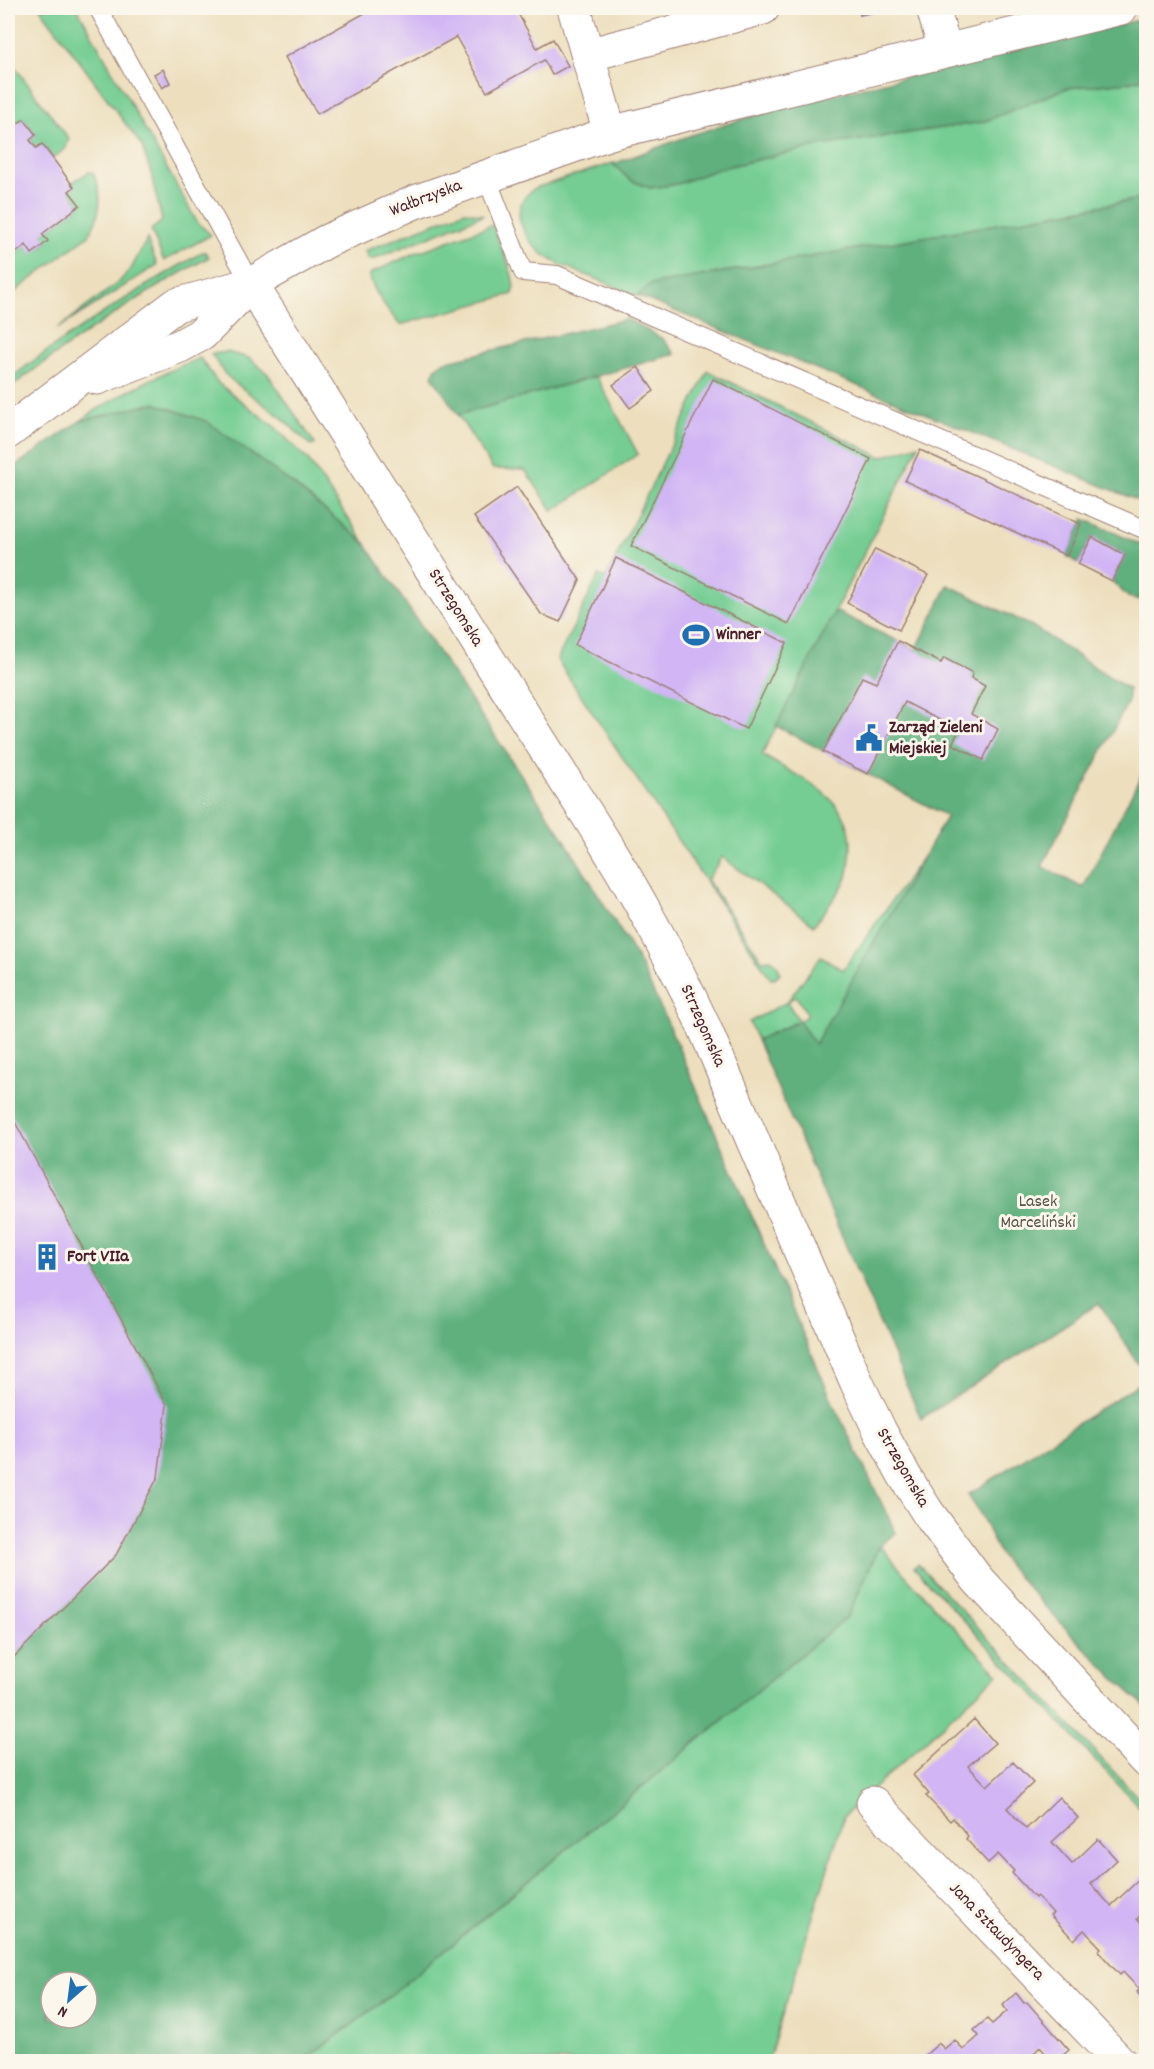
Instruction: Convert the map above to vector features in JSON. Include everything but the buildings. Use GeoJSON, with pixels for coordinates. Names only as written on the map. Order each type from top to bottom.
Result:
{"type":"FeatureCollection","features":[{"type":"Feature","properties":{"kind":"street"},"geometry":{"type":"LineString","coordinates":[[574,8],[610,133]]}},
{"type":"Feature","properties":{"kind":"street"},"geometry":{"type":"LineString","coordinates":[[588,55],[763,8]]}},
{"type":"Feature","properties":{"kind":"street"},"geometry":{"type":"LineString","coordinates":[[933,8],[945,50]]}},
{"type":"Feature","properties":{"kind":"street","name":"Wałbrzyska"},"geometry":{"type":"LineString","coordinates":[[8,432],[176,305],[251,284],[344,233],[415,202],[610,133],[1121,8]]}},
{"type":"Feature","properties":{"kind":"street","name":"Strzegomska"},"geometry":{"type":"LineString","coordinates":[[251,284],[606,842],[645,909],[705,1029],[856,1381],[904,1475],[940,1530],[977,1580],[1146,1761]]}},
{"type":"Feature","properties":{"kind":"street","name":"Jana Sztaudyngera"},"geometry":{"type":"LineString","coordinates":[[873,1803],[1120,2061]]}},
{"type":"Feature","properties":{"kind":"lane"},"geometry":{"type":"LineString","coordinates":[[98,8],[251,284]]}},
{"type":"Feature","properties":{"kind":"lane"},"geometry":{"type":"LineString","coordinates":[[486,176],[523,272],[557,275],[1146,530]]}},
{"type":"Feature","properties":{"kind":"green space"},"geometry":{"type":"Polygon","coordinates":[[[40,8],[77,8],[197,222],[211,235],[164,261],[151,230],[162,221],[142,146],[40,8]]]}},
{"type":"Feature","properties":{"kind":"green space"},"geometry":{"type":"Polygon","coordinates":[[[1146,18],[1146,77],[1128,82],[1067,88],[983,122],[818,146],[721,168],[677,184],[650,188],[630,180],[613,164],[691,135],[783,107],[1146,18]]]}},
{"type":"Feature","properties":{"kind":"green space"},"geometry":{"type":"Polygon","coordinates":[[[8,66],[15,67],[69,139],[66,148],[53,158],[42,144],[36,148],[30,140],[36,135],[24,119],[18,123],[9,113],[15,108],[8,97],[8,66]]]}},
{"type":"Feature","properties":{"kind":"green space"},"geometry":{"type":"Polygon","coordinates":[[[1146,77],[1146,198],[649,285],[638,296],[549,258],[531,242],[521,224],[519,213],[521,204],[535,188],[613,163],[630,180],[650,188],[677,184],[721,168],[818,146],[983,122],[1067,88],[1128,82],[1146,77]]]}},
{"type":"Feature","properties":{"kind":"green space"},"geometry":{"type":"Polygon","coordinates":[[[89,172],[93,173],[99,189],[100,204],[89,235],[8,297],[8,259],[26,245],[32,253],[48,242],[42,234],[80,205],[69,191],[74,187],[71,183],[89,172]]]}},
{"type":"Feature","properties":{"kind":"green space"},"geometry":{"type":"Polygon","coordinates":[[[1146,198],[1146,504],[638,296],[649,285],[1146,198]]]}},
{"type":"Feature","properties":{"kind":"green space"},"geometry":{"type":"Polygon","coordinates":[[[465,211],[483,215],[371,260],[368,259],[365,251],[465,211]]]}},
{"type":"Feature","properties":{"kind":"green space"},"geometry":{"type":"Polygon","coordinates":[[[492,225],[513,279],[513,294],[400,325],[386,308],[375,289],[369,276],[371,273],[413,254],[492,225]]]}},
{"type":"Feature","properties":{"kind":"green space"},"geometry":{"type":"Polygon","coordinates":[[[147,239],[157,265],[57,329],[119,282],[131,269],[147,239]]]}},
{"type":"Feature","properties":{"kind":"green space"},"geometry":{"type":"Polygon","coordinates":[[[203,252],[209,257],[106,319],[8,389],[8,380],[79,329],[203,252]]]}},
{"type":"Feature","properties":{"kind":"green space"},"geometry":{"type":"Polygon","coordinates":[[[627,319],[663,339],[675,354],[458,415],[432,376],[435,369],[443,362],[627,319]]]}},
{"type":"Feature","properties":{"kind":"green space"},"geometry":{"type":"Polygon","coordinates":[[[227,352],[249,358],[267,373],[315,444],[311,446],[282,418],[225,374],[211,354],[227,352]]]}},
{"type":"Feature","properties":{"kind":"green space"},"geometry":{"type":"Polygon","coordinates":[[[200,358],[218,383],[275,427],[308,460],[365,543],[289,481],[80,421],[138,386],[200,358]]]}},
{"type":"Feature","properties":{"kind":"green space","name":"Winner"},"geometry":{"type":"Polygon","coordinates":[[[708,371],[881,457],[919,445],[762,755],[810,783],[837,806],[846,820],[850,837],[850,857],[846,880],[814,925],[722,857],[707,880],[762,960],[771,959],[777,964],[780,973],[771,979],[557,660],[599,575],[606,578],[708,371]]]}},
{"type":"Feature","properties":{"kind":"green space"},"geometry":{"type":"Polygon","coordinates":[[[596,376],[638,454],[553,511],[525,470],[493,469],[458,415],[596,376]]]}},
{"type":"Feature","properties":{"kind":"green space"},"geometry":{"type":"Polygon","coordinates":[[[154,403],[206,421],[289,481],[365,543],[563,837],[637,958],[667,1021],[834,1405],[896,1533],[880,1545],[848,1616],[381,2003],[302,2061],[8,2061],[8,471],[80,421],[154,403]]]}},
{"type":"Feature","properties":{"kind":"green space"},"geometry":{"type":"Polygon","coordinates":[[[1084,519],[1146,547],[1146,601],[1128,597],[1112,581],[1125,555],[1092,537],[1078,564],[1067,556],[1084,519]]]}},
{"type":"Feature","properties":{"kind":"green space","name":"Lasek Marceliński"},"geometry":{"type":"Polygon","coordinates":[[[948,585],[1032,626],[1128,689],[1128,702],[1042,866],[1083,888],[1146,766],[1146,1375],[1099,1303],[921,1419],[757,1040],[799,1021],[815,1044],[947,816],[776,726],[835,611],[916,650],[948,585]]]}},
{"type":"Feature","properties":{"kind":"green space"},"geometry":{"type":"Polygon","coordinates":[[[925,854],[815,1045],[799,1021],[808,1015],[796,996],[787,1002],[821,956],[843,970],[925,854]]]}},
{"type":"Feature","properties":{"kind":"green space"},"geometry":{"type":"Polygon","coordinates":[[[787,1002],[799,1021],[757,1040],[749,1022],[787,1002]]]}},
{"type":"Feature","properties":{"kind":"green space"},"geometry":{"type":"Polygon","coordinates":[[[1146,1379],[1146,1707],[1114,1678],[1006,1563],[968,1495],[1146,1379]]]}},
{"type":"Feature","properties":{"kind":"green space"},"geometry":{"type":"Polygon","coordinates":[[[880,1545],[904,1574],[998,1674],[844,1816],[768,2061],[302,2062],[381,2003],[848,1616],[880,1545]]]}},
{"type":"Feature","properties":{"kind":"green space"},"geometry":{"type":"Polygon","coordinates":[[[918,1564],[1146,1806],[1146,1814],[914,1567],[918,1564]]]}},
{"type":"Feature","properties":{"kind":"place","name":"Winner"},"geometry":{"type":"Point","coordinates":[696,635]}},
{"type":"Feature","properties":{"kind":"place","name":"Zarząd Zieleni Miejskiej"},"geometry":{"type":"Point","coordinates":[869,738]}},
{"type":"Feature","properties":{"kind":"place","name":"Fort VIIa"},"geometry":{"type":"Point","coordinates":[47,1257]}}]}
